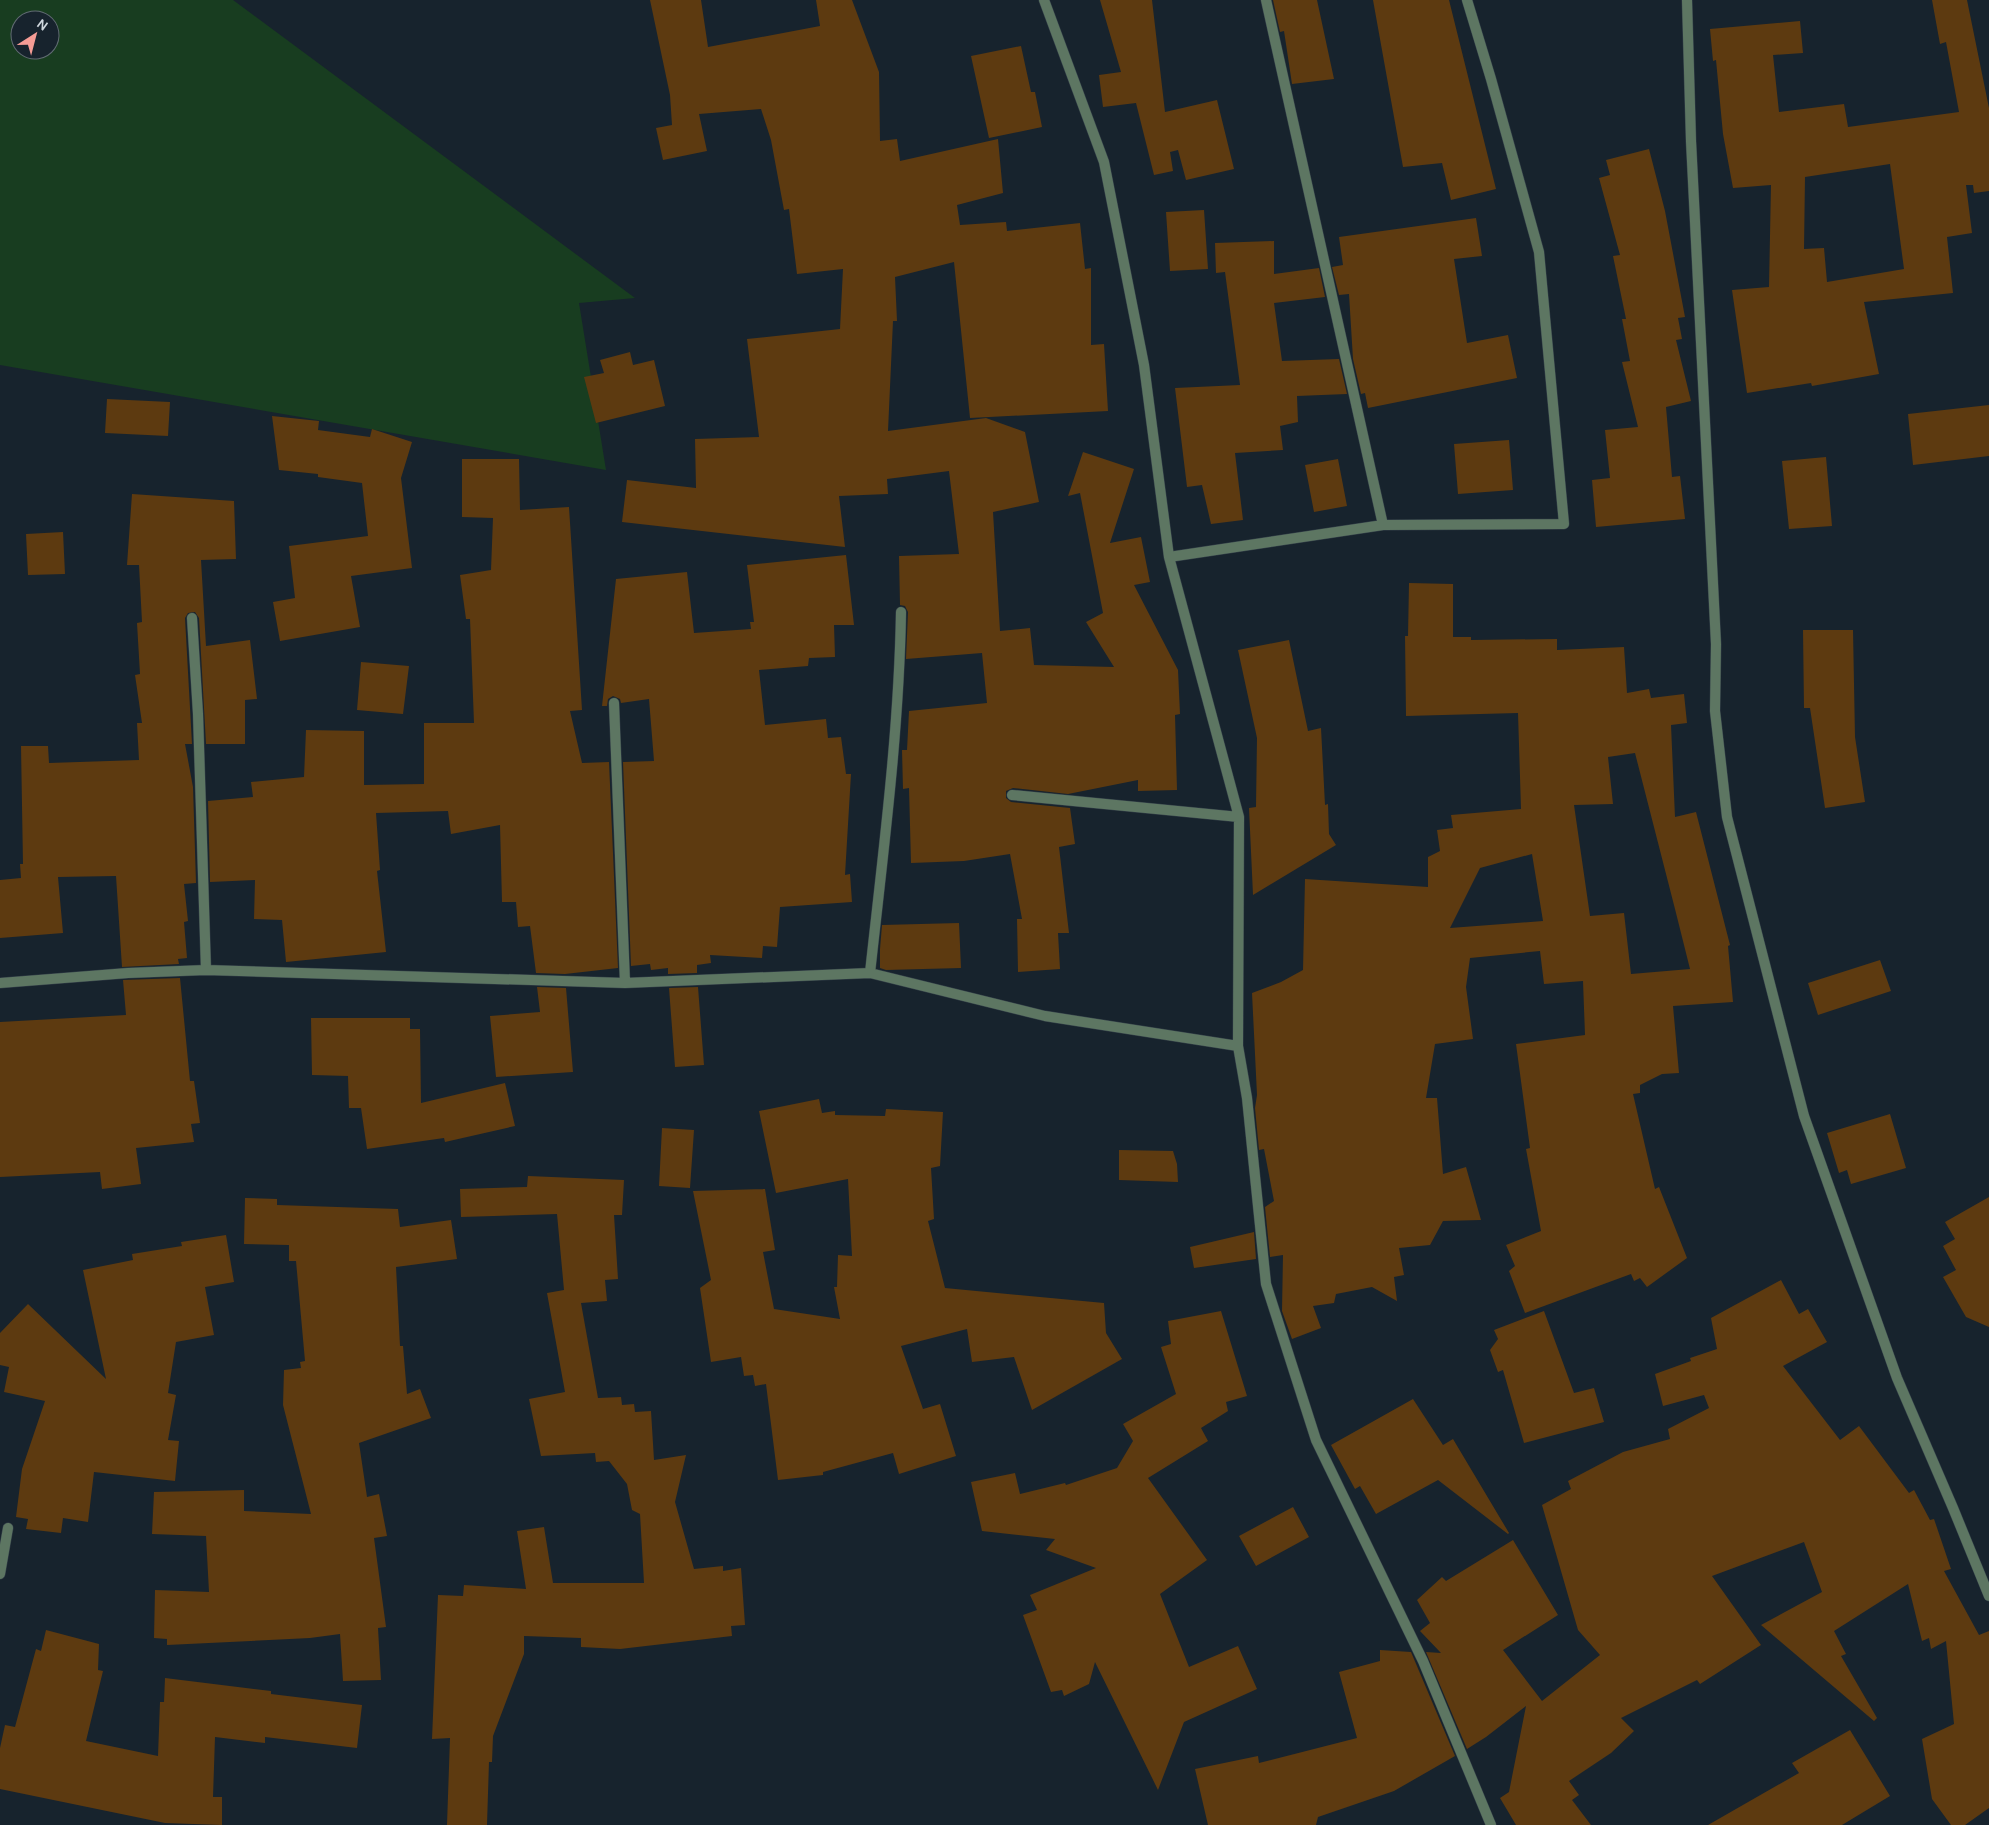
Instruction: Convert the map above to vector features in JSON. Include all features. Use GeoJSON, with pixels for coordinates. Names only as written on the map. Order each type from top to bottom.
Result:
{"type":"FeatureCollection","features":[{"type":"Feature","properties":{"kind":"street"},"geometry":{"type":"LineString","coordinates":[[1044,0],[1104,162],[1144,365],[1169,557],[1239,817],[1238,1046],[1247,1098],[1266,1284],[1316,1440],[1423,1661],[1491,1825]]}},
{"type":"Feature","properties":{"kind":"street"},"geometry":{"type":"LineString","coordinates":[[1266,0],[1384,525]]}},
{"type":"Feature","properties":{"kind":"street"},"geometry":{"type":"LineString","coordinates":[[1169,557],[1384,525],[1564,524],[1538,252],[1468,0]]}},
{"type":"Feature","properties":{"kind":"street"},"geometry":{"type":"LineString","coordinates":[[1687,0],[1691,141],[1716,644],[1715,712],[1728,817],[1804,1116],[1897,1378],[1989,1596]]}},
{"type":"Feature","properties":{"kind":"street"},"geometry":{"type":"LineString","coordinates":[[870,973],[900,681],[901,612]]}},
{"type":"Feature","properties":{"kind":"street"},"geometry":{"type":"LineString","coordinates":[[192,618],[198,714],[206,970]]}},
{"type":"Feature","properties":{"kind":"street"},"geometry":{"type":"LineString","coordinates":[[614,703],[626,984]]}},
{"type":"Feature","properties":{"kind":"street"},"geometry":{"type":"LineString","coordinates":[[1012,795],[1239,817]]}},
{"type":"Feature","properties":{"kind":"street"},"geometry":{"type":"LineString","coordinates":[[0,983],[206,970],[626,984],[870,973],[1045,1016],[1238,1046]]}},
{"type":"Feature","properties":{"kind":"street"},"geometry":{"type":"LineString","coordinates":[[0,1574],[8,1528]]}},
{"type":"Feature","properties":{"kind":"green space"},"geometry":{"type":"Polygon","coordinates":[[[0,0],[233,0],[635,298],[579,303],[606,470],[0,365],[0,0]]]}},
{"type":"Feature","properties":{"kind":"building"},"geometry":{"type":"Polygon","coordinates":[[[650,0],[701,0],[708,47],[820,26],[816,0],[852,0],[879,72],[880,141],[897,139],[900,161],[998,139],[1003,193],[957,205],[960,225],[1006,222],[1007,231],[1080,223],[1085,269],[1091,268],[1091,345],[1104,344],[1108,411],[970,418],[954,262],[895,277],[897,321],[893,321],[888,431],[986,418],[1025,432],[1039,502],[993,512],[1000,631],[1030,628],[1034,665],[1114,667],[1086,622],[1103,613],[1080,493],[1068,496],[1083,452],[1134,469],[1110,543],[1141,537],[1150,582],[1134,585],[1178,670],[1180,714],[1175,715],[1177,790],[1138,791],[1138,780],[1068,794],[1013,788],[1006,791],[1006,798],[1011,802],[1070,808],[1075,844],[1059,847],[1069,933],[1058,933],[1060,969],[1018,972],[1017,919],[1022,919],[1010,854],[964,861],[911,863],[909,788],[903,789],[902,750],[907,750],[909,711],[987,703],[982,653],[906,659],[908,612],[905,606],[900,605],[899,556],[959,554],[949,471],[887,479],[888,494],[839,496],[845,547],[622,522],[627,480],[696,488],[695,439],[759,437],[747,339],[840,329],[843,269],[797,274],[789,209],[784,210],[771,140],[761,109],[699,114],[707,151],[663,160],[656,128],[672,125],[670,95],[650,0]]]}},
{"type":"Feature","properties":{"kind":"building"},"geometry":{"type":"Polygon","coordinates":[[[1100,0],[1152,0],[1165,112],[1217,100],[1234,169],[1186,180],[1178,150],[1170,152],[1173,171],[1154,175],[1136,103],[1103,107],[1099,75],[1121,72],[1100,0]]]}},
{"type":"Feature","properties":{"kind":"building"},"geometry":{"type":"Polygon","coordinates":[[[1273,0],[1317,0],[1334,79],[1292,84],[1284,31],[1280,32],[1273,0]]]}},
{"type":"Feature","properties":{"kind":"building"},"geometry":{"type":"Polygon","coordinates":[[[1373,0],[1449,0],[1496,189],[1451,200],[1442,163],[1403,167],[1373,0]]]}},
{"type":"Feature","properties":{"kind":"building"},"geometry":{"type":"Polygon","coordinates":[[[1932,0],[1967,0],[1989,108],[1989,191],[1974,193],[1973,185],[1966,185],[1972,233],[1947,237],[1953,293],[1864,302],[1879,374],[1812,386],[1811,383],[1747,393],[1732,290],[1769,287],[1771,185],[1733,188],[1723,134],[1716,60],[1713,61],[1710,29],[1800,21],[1803,53],[1773,55],[1779,112],[1844,104],[1848,127],[1959,112],[1946,42],[1940,44],[1932,0]],[[1890,164],[1805,177],[1804,249],[1824,248],[1827,282],[1904,269],[1890,164]]]}},
{"type":"Feature","properties":{"kind":"building"},"geometry":{"type":"Polygon","coordinates":[[[1021,46],[1031,92],[1035,92],[1042,127],[989,138],[971,56],[1021,46]]]}},
{"type":"Feature","properties":{"kind":"building"},"geometry":{"type":"Polygon","coordinates":[[[1649,149],[1665,211],[1685,317],[1678,318],[1682,339],[1676,340],[1691,401],[1666,407],[1672,477],[1680,476],[1685,519],[1596,527],[1592,480],[1610,478],[1605,430],[1638,427],[1622,362],[1630,361],[1622,319],[1626,319],[1613,256],[1620,255],[1599,178],[1610,175],[1606,160],[1649,149]]]}},
{"type":"Feature","properties":{"kind":"building"},"geometry":{"type":"Polygon","coordinates":[[[1204,210],[1208,269],[1170,271],[1166,212],[1204,210]]]}},
{"type":"Feature","properties":{"kind":"building"},"geometry":{"type":"Polygon","coordinates":[[[1476,218],[1482,256],[1454,259],[1467,343],[1508,335],[1517,378],[1368,408],[1365,393],[1361,394],[1353,359],[1349,294],[1339,295],[1332,267],[1343,265],[1339,237],[1476,218]]]}},
{"type":"Feature","properties":{"kind":"building"},"geometry":{"type":"Polygon","coordinates":[[[1274,241],[1274,274],[1319,268],[1325,297],[1274,303],[1282,361],[1339,359],[1347,394],[1297,396],[1298,422],[1280,426],[1283,450],[1235,453],[1243,520],[1211,524],[1202,485],[1187,487],[1175,388],[1240,385],[1225,272],[1216,273],[1215,243],[1274,241]]]}},
{"type":"Feature","properties":{"kind":"building"},"geometry":{"type":"Polygon","coordinates":[[[630,352],[633,365],[654,360],[665,406],[596,423],[584,377],[604,373],[600,360],[630,352]]]}},
{"type":"Feature","properties":{"kind":"building"},"geometry":{"type":"Polygon","coordinates":[[[107,399],[170,402],[168,436],[105,433],[107,399]]]}},
{"type":"Feature","properties":{"kind":"building"},"geometry":{"type":"Polygon","coordinates":[[[1989,405],[1989,456],[1913,465],[1908,414],[1989,405]]]}},
{"type":"Feature","properties":{"kind":"building"},"geometry":{"type":"Polygon","coordinates":[[[272,416],[319,421],[318,430],[370,437],[372,429],[412,442],[401,478],[412,568],[351,576],[360,627],[280,641],[273,602],[295,598],[289,546],[368,536],[362,483],[318,477],[318,474],[279,470],[272,416]]]}},
{"type":"Feature","properties":{"kind":"building"},"geometry":{"type":"Polygon","coordinates":[[[1509,440],[1513,490],[1458,494],[1454,444],[1509,440]]]}},
{"type":"Feature","properties":{"kind":"building"},"geometry":{"type":"Polygon","coordinates":[[[1826,457],[1832,526],[1789,529],[1782,461],[1826,457]]]}},
{"type":"Feature","properties":{"kind":"building"},"geometry":{"type":"Polygon","coordinates":[[[462,459],[519,459],[520,510],[569,507],[582,710],[570,711],[582,763],[609,762],[618,968],[565,974],[536,973],[530,926],[518,927],[516,902],[502,902],[500,825],[451,834],[448,811],[376,813],[380,870],[377,871],[386,952],[286,962],[282,920],[254,919],[255,880],[210,882],[208,801],[253,797],[251,782],[304,777],[306,730],[364,731],[364,785],[424,784],[424,723],[474,723],[470,619],[466,619],[460,575],[491,570],[493,518],[462,517],[462,459]]]}},
{"type":"Feature","properties":{"kind":"building"},"geometry":{"type":"Polygon","coordinates":[[[1338,459],[1347,506],[1314,512],[1305,465],[1338,459]]]}},
{"type":"Feature","properties":{"kind":"building"},"geometry":{"type":"Polygon","coordinates":[[[132,494],[234,501],[236,559],[201,560],[206,646],[250,640],[257,699],[245,700],[245,744],[206,744],[199,618],[195,612],[188,613],[185,618],[192,744],[185,744],[193,787],[196,883],[184,884],[188,921],[184,922],[187,958],[178,959],[179,964],[122,967],[116,876],[58,877],[63,933],[0,938],[0,880],[21,878],[20,864],[23,864],[21,746],[48,746],[49,763],[139,760],[137,723],[142,723],[135,675],[140,674],[137,623],[142,622],[139,565],[127,565],[132,494]]]}},
{"type":"Feature","properties":{"kind":"building"},"geometry":{"type":"Polygon","coordinates":[[[63,532],[65,574],[28,575],[26,534],[63,532]]]}},
{"type":"Feature","properties":{"kind":"building"},"geometry":{"type":"Polygon","coordinates":[[[846,555],[854,625],[834,625],[835,657],[809,658],[808,666],[759,670],[765,725],[826,719],[828,738],[841,737],[846,774],[851,774],[845,875],[850,874],[852,902],[780,907],[777,947],[763,946],[762,958],[710,955],[711,963],[697,965],[697,973],[668,974],[668,968],[651,970],[650,964],[631,966],[623,762],[654,761],[649,699],[621,703],[620,699],[613,696],[608,699],[607,706],[602,706],[616,579],[687,572],[694,633],[751,629],[750,622],[754,622],[747,565],[846,555]]]}},
{"type":"Feature","properties":{"kind":"building"},"geometry":{"type":"Polygon","coordinates":[[[1409,583],[1453,584],[1453,637],[1471,637],[1471,640],[1557,639],[1557,650],[1624,647],[1627,693],[1649,689],[1651,698],[1684,694],[1687,723],[1671,725],[1675,817],[1696,812],[1730,945],[1728,946],[1733,1002],[1673,1006],[1679,1073],[1662,1074],[1640,1085],[1640,1093],[1633,1094],[1655,1189],[1659,1187],[1687,1258],[1647,1287],[1640,1278],[1634,1281],[1631,1274],[1525,1313],[1509,1271],[1515,1266],[1506,1245],[1541,1231],[1526,1149],[1530,1148],[1516,1044],[1585,1035],[1583,981],[1544,984],[1540,951],[1470,958],[1466,987],[1473,1039],[1435,1044],[1426,1098],[1437,1098],[1443,1174],[1466,1167],[1481,1220],[1443,1221],[1430,1245],[1399,1248],[1404,1275],[1394,1277],[1397,1301],[1372,1287],[1336,1294],[1334,1303],[1313,1306],[1321,1328],[1292,1339],[1282,1311],[1283,1255],[1270,1257],[1265,1207],[1274,1201],[1264,1149],[1259,1150],[1255,1108],[1257,1095],[1252,993],[1281,982],[1303,970],[1305,879],[1428,887],[1428,857],[1440,851],[1437,830],[1453,828],[1451,815],[1521,809],[1518,713],[1406,716],[1405,636],[1408,636],[1409,583]],[[1635,753],[1608,757],[1613,804],[1574,805],[1590,916],[1624,913],[1631,974],[1690,969],[1675,909],[1635,753]],[[1532,854],[1480,868],[1450,928],[1543,921],[1532,854]]]}},
{"type":"Feature","properties":{"kind":"building"},"geometry":{"type":"Polygon","coordinates":[[[1803,630],[1853,630],[1855,737],[1865,802],[1825,808],[1810,708],[1804,708],[1803,630]]]}},
{"type":"Feature","properties":{"kind":"building"},"geometry":{"type":"Polygon","coordinates":[[[1289,640],[1308,731],[1321,728],[1325,805],[1328,804],[1329,834],[1336,845],[1253,895],[1249,808],[1256,807],[1257,738],[1238,650],[1289,640]]]}},
{"type":"Feature","properties":{"kind":"building"},"geometry":{"type":"Polygon","coordinates":[[[361,662],[409,666],[403,714],[357,710],[361,662]]]}},
{"type":"Feature","properties":{"kind":"building"},"geometry":{"type":"Polygon","coordinates":[[[959,923],[961,968],[886,970],[880,968],[882,925],[959,923]]]}},
{"type":"Feature","properties":{"kind":"building"},"geometry":{"type":"Polygon","coordinates":[[[1880,960],[1891,991],[1818,1015],[1808,983],[1880,960]]]}},
{"type":"Feature","properties":{"kind":"building"},"geometry":{"type":"Polygon","coordinates":[[[180,978],[190,1081],[194,1081],[200,1123],[191,1124],[194,1142],[136,1148],[141,1184],[102,1189],[100,1172],[0,1177],[0,1022],[126,1015],[123,980],[180,978]]]}},
{"type":"Feature","properties":{"kind":"building"},"geometry":{"type":"Polygon","coordinates":[[[537,987],[566,988],[573,1072],[496,1077],[490,1016],[540,1012],[537,987]]]}},
{"type":"Feature","properties":{"kind":"building"},"geometry":{"type":"Polygon","coordinates":[[[698,987],[704,1065],[675,1067],[669,988],[698,987]]]}},
{"type":"Feature","properties":{"kind":"building"},"geometry":{"type":"Polygon","coordinates":[[[311,1018],[410,1018],[410,1029],[420,1029],[421,1103],[505,1083],[515,1126],[445,1142],[444,1138],[367,1149],[361,1108],[349,1108],[348,1076],[312,1075],[311,1018]]]}},
{"type":"Feature","properties":{"kind":"building"},"geometry":{"type":"Polygon","coordinates":[[[819,1099],[822,1113],[835,1111],[835,1115],[885,1116],[886,1109],[943,1112],[940,1166],[931,1168],[934,1219],[928,1221],[945,1288],[1104,1303],[1106,1333],[1122,1359],[1032,1410],[1014,1357],[972,1362],[967,1329],[901,1346],[923,1409],[940,1404],[956,1456],[899,1474],[893,1453],[823,1472],[823,1475],[778,1480],[766,1384],[755,1386],[753,1375],[744,1376],[741,1357],[711,1362],[700,1288],[711,1280],[693,1191],[765,1189],[775,1250],[763,1252],[774,1309],[840,1319],[834,1287],[837,1287],[838,1255],[852,1256],[848,1179],[776,1193],[759,1111],[819,1099]]]}},
{"type":"Feature","properties":{"kind":"building"},"geometry":{"type":"Polygon","coordinates":[[[1890,1114],[1906,1168],[1851,1184],[1847,1170],[1839,1173],[1827,1133],[1890,1114]]]}},
{"type":"Feature","properties":{"kind":"building"},"geometry":{"type":"Polygon","coordinates":[[[662,1128],[694,1130],[690,1188],[659,1186],[662,1128]]]}},
{"type":"Feature","properties":{"kind":"building"},"geometry":{"type":"Polygon","coordinates":[[[1119,1150],[1173,1151],[1177,1164],[1178,1182],[1119,1180],[1119,1150]]]}},
{"type":"Feature","properties":{"kind":"building"},"geometry":{"type":"Polygon","coordinates":[[[528,1176],[624,1180],[622,1215],[614,1215],[618,1279],[605,1280],[607,1301],[581,1303],[598,1398],[621,1397],[622,1405],[634,1404],[635,1412],[651,1411],[654,1460],[686,1455],[675,1502],[694,1569],[723,1566],[723,1571],[741,1568],[745,1625],[731,1626],[732,1636],[620,1649],[581,1647],[581,1638],[524,1636],[524,1654],[493,1736],[492,1762],[489,1762],[487,1825],[447,1825],[450,1738],[432,1739],[438,1595],[463,1596],[464,1585],[526,1589],[517,1531],[544,1527],[553,1583],[644,1583],[640,1514],[632,1510],[627,1484],[609,1461],[596,1462],[595,1453],[541,1456],[529,1399],[565,1392],[547,1293],[564,1290],[557,1214],[461,1217],[460,1189],[527,1187],[528,1176]]]}},
{"type":"Feature","properties":{"kind":"building"},"geometry":{"type":"Polygon","coordinates":[[[1989,1197],[1989,1327],[1966,1317],[1943,1277],[1956,1270],[1943,1246],[1955,1239],[1945,1222],[1989,1197]]]}},
{"type":"Feature","properties":{"kind":"building"},"geometry":{"type":"Polygon","coordinates":[[[245,1198],[277,1199],[277,1205],[398,1209],[400,1227],[451,1220],[457,1259],[396,1267],[400,1346],[403,1346],[407,1394],[420,1389],[431,1418],[359,1443],[367,1497],[379,1494],[387,1536],[374,1538],[386,1627],[378,1628],[381,1680],[343,1681],[340,1634],[310,1638],[167,1645],[167,1639],[154,1638],[155,1590],[209,1592],[206,1536],[152,1534],[154,1492],[244,1490],[244,1511],[311,1514],[283,1405],[284,1370],[301,1368],[300,1362],[305,1361],[296,1261],[289,1261],[289,1245],[244,1244],[245,1198]]]}},
{"type":"Feature","properties":{"kind":"building"},"geometry":{"type":"Polygon","coordinates":[[[1254,1232],[1256,1259],[1194,1268],[1190,1247],[1254,1232]]]}},
{"type":"Feature","properties":{"kind":"building"},"geometry":{"type":"Polygon","coordinates":[[[226,1235],[234,1282],[205,1287],[214,1335],[176,1342],[168,1393],[176,1395],[168,1440],[179,1441],[175,1481],[94,1472],[88,1522],[63,1518],[61,1533],[26,1529],[28,1519],[16,1517],[22,1469],[45,1401],[4,1392],[9,1367],[0,1365],[0,1333],[28,1304],[106,1379],[83,1270],[133,1260],[132,1254],[182,1246],[181,1242],[226,1235]]]}},
{"type":"Feature","properties":{"kind":"building"},"geometry":{"type":"Polygon","coordinates":[[[1781,1280],[1799,1314],[1808,1309],[1827,1342],[1783,1366],[1840,1440],[1859,1426],[1909,1493],[1914,1490],[1930,1520],[1934,1519],[1951,1569],[1944,1571],[1979,1635],[1989,1631],[1989,1808],[1965,1825],[1951,1825],[1932,1799],[1922,1739],[1954,1724],[1946,1641],[1931,1649],[1929,1638],[1922,1641],[1908,1584],[1834,1631],[1846,1654],[1841,1656],[1877,1718],[1874,1721],[1761,1625],[1822,1592],[1804,1542],[1712,1576],[1761,1645],[1700,1684],[1697,1680],[1621,1718],[1634,1731],[1611,1753],[1569,1781],[1579,1795],[1572,1800],[1591,1825],[1516,1825],[1500,1798],[1509,1792],[1526,1706],[1467,1749],[1426,1652],[1441,1653],[1420,1631],[1430,1623],[1417,1600],[1442,1577],[1446,1581],[1513,1540],[1558,1615],[1503,1650],[1542,1701],[1600,1655],[1578,1630],[1542,1505],[1571,1489],[1568,1481],[1623,1452],[1670,1439],[1668,1429],[1709,1408],[1704,1395],[1663,1406],[1655,1374],[1691,1361],[1690,1358],[1717,1349],[1711,1318],[1781,1280]]]}},
{"type":"Feature","properties":{"kind":"building"},"geometry":{"type":"Polygon","coordinates":[[[1221,1311],[1247,1396],[1226,1402],[1228,1411],[1201,1428],[1208,1441],[1148,1478],[1207,1560],[1160,1594],[1189,1667],[1238,1646],[1257,1689],[1184,1722],[1158,1790],[1095,1662],[1089,1684],[1064,1696],[1062,1690],[1051,1692],[1023,1615],[1037,1610],[1030,1595],[1096,1568],[1046,1550],[1055,1539],[982,1531],[971,1482],[1015,1473],[1020,1494],[1065,1483],[1066,1485],[1117,1468],[1133,1441],[1123,1424],[1176,1394],[1161,1347],[1171,1344],[1168,1321],[1221,1311]]]}},
{"type":"Feature","properties":{"kind":"building"},"geometry":{"type":"Polygon","coordinates":[[[1544,1311],[1574,1393],[1594,1388],[1604,1422],[1524,1443],[1503,1370],[1498,1372],[1490,1350],[1498,1339],[1494,1330],[1544,1311]]]}},
{"type":"Feature","properties":{"kind":"building"},"geometry":{"type":"Polygon","coordinates":[[[1413,1399],[1443,1445],[1453,1439],[1508,1534],[1438,1480],[1376,1514],[1360,1486],[1355,1489],[1331,1445],[1413,1399]]]}},
{"type":"Feature","properties":{"kind":"building"},"geometry":{"type":"Polygon","coordinates":[[[1293,1507],[1309,1537],[1256,1566],[1239,1536],[1293,1507]]]}},
{"type":"Feature","properties":{"kind":"building"},"geometry":{"type":"Polygon","coordinates":[[[46,1630],[99,1644],[98,1670],[103,1671],[86,1741],[158,1756],[160,1702],[164,1702],[165,1678],[271,1691],[271,1694],[362,1705],[357,1748],[265,1737],[265,1743],[215,1737],[213,1797],[222,1797],[222,1825],[165,1823],[0,1789],[0,1748],[5,1725],[15,1727],[36,1649],[41,1651],[46,1630]]]}},
{"type":"Feature","properties":{"kind":"building"},"geometry":{"type":"Polygon","coordinates":[[[1380,1650],[1411,1652],[1455,1756],[1394,1791],[1318,1817],[1316,1825],[1208,1825],[1195,1769],[1258,1756],[1259,1763],[1357,1738],[1339,1672],[1380,1661],[1380,1650]]]}},
{"type":"Feature","properties":{"kind":"building"},"geometry":{"type":"Polygon","coordinates":[[[1850,1730],[1890,1796],[1842,1825],[1708,1825],[1799,1773],[1792,1763],[1850,1730]]]}}]}
